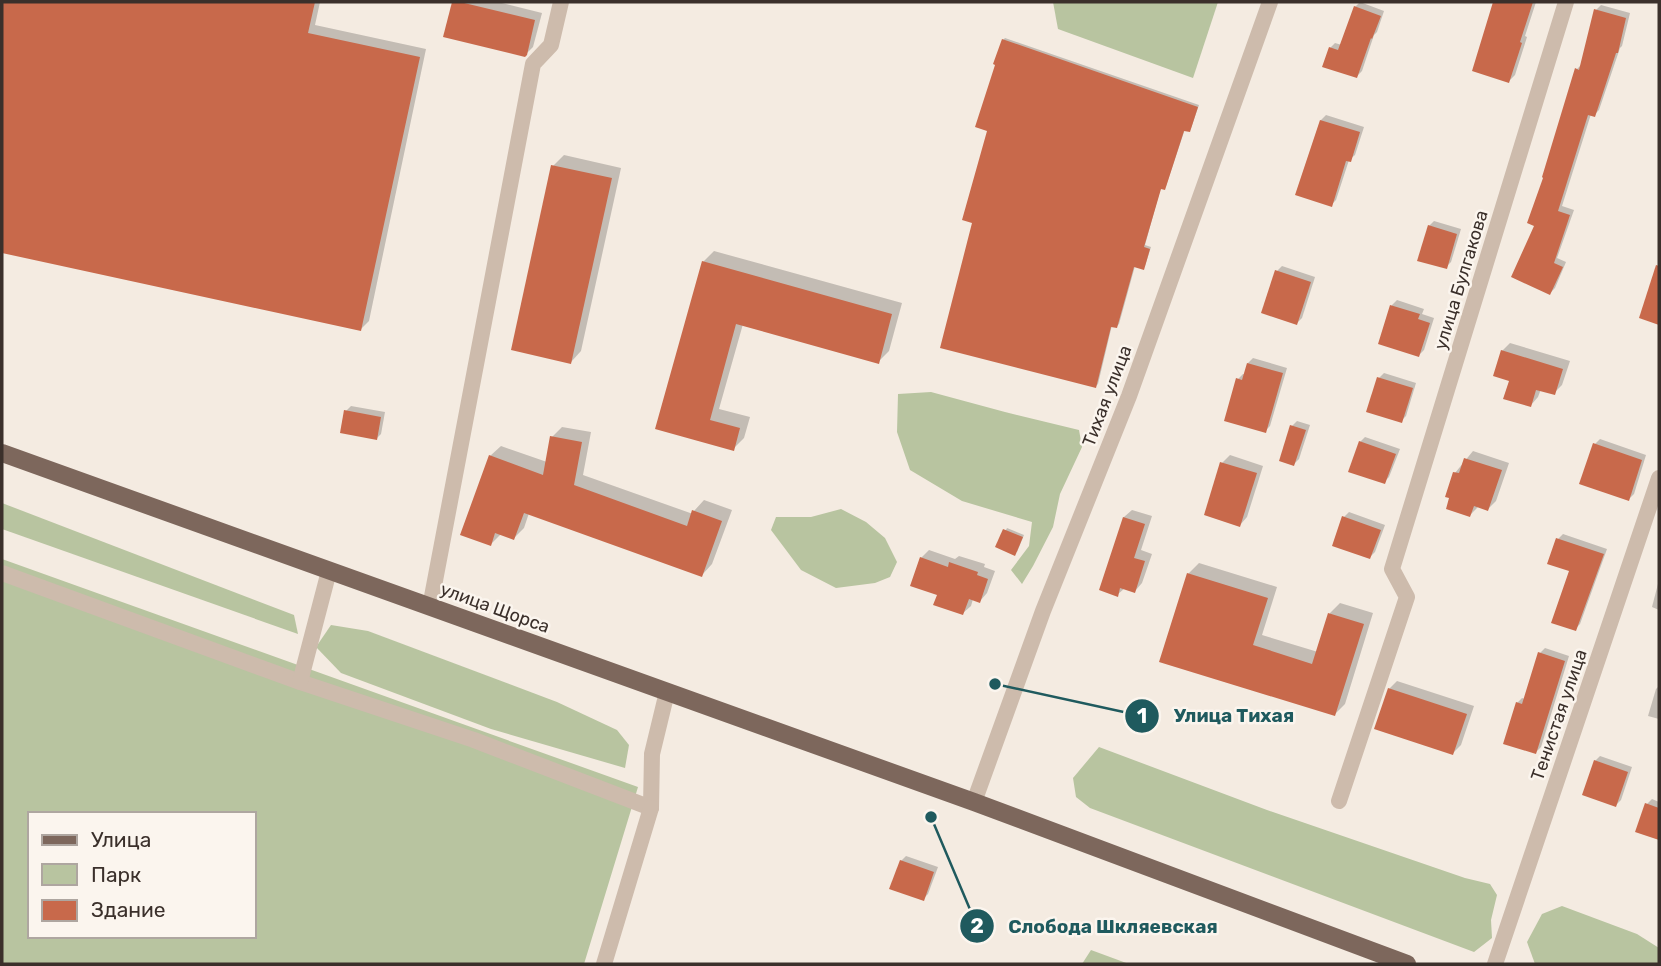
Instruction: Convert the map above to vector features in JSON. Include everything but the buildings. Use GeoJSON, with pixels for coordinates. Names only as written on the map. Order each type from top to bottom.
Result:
{"type":"FeatureCollection","features":[{"type":"Feature","properties":{"kind":"main road","name":"улица Щорса"},"geometry":{"type":"LineString","coordinates":[[2,453],[974,802],[1408,964]]}},
{"type":"Feature","properties":{"kind":"street"},"geometry":{"type":"LineString","coordinates":[[430,607],[533,64],[551,45],[561,2]]}},
{"type":"Feature","properties":{"kind":"street","name":"Тихая улица"},"geometry":{"type":"LineString","coordinates":[[974,802],[1043,611],[1129,396],[1270,2]]}},
{"type":"Feature","properties":{"kind":"street","name":"улица Булгакова"},"geometry":{"type":"LineString","coordinates":[[1339,801],[1407,597],[1392,569],[1566,2]]}},
{"type":"Feature","properties":{"kind":"street","name":"Тенистая улица"},"geometry":{"type":"LineString","coordinates":[[1495,964],[1659,478]]}},
{"type":"Feature","properties":{"kind":"street"},"geometry":{"type":"LineString","coordinates":[[300,682],[329,571]]}},
{"type":"Feature","properties":{"kind":"street"},"geometry":{"type":"LineString","coordinates":[[2,573],[300,682],[474,740],[651,808]]}},
{"type":"Feature","properties":{"kind":"street"},"geometry":{"type":"LineString","coordinates":[[604,964],[651,808],[652,754],[667,692]]}},
{"type":"Feature","properties":{"kind":"green space"},"geometry":{"type":"Polygon","coordinates":[[[1053,2],[1218,2],[1193,78],[1058,29],[1053,2]]]}},
{"type":"Feature","properties":{"kind":"green space"},"geometry":{"type":"Polygon","coordinates":[[[931,392],[1079,430],[1082,447],[1060,494],[1053,527],[1022,584],[1011,570],[1029,546],[1032,522],[962,501],[910,470],[897,432],[898,394],[931,392]]]}},
{"type":"Feature","properties":{"kind":"green space"},"geometry":{"type":"Polygon","coordinates":[[[2,503],[294,615],[298,634],[2,529],[2,503]]]}},
{"type":"Feature","properties":{"kind":"green space"},"geometry":{"type":"Polygon","coordinates":[[[841,509],[866,522],[885,538],[897,562],[890,577],[875,583],[836,588],[801,570],[771,530],[776,517],[811,517],[841,509]]]}},
{"type":"Feature","properties":{"kind":"green space"},"geometry":{"type":"Polygon","coordinates":[[[2,559],[638,787],[584,964],[2,964],[2,559]]]}},
{"type":"Feature","properties":{"kind":"green space"},"geometry":{"type":"Polygon","coordinates":[[[331,625],[368,631],[557,702],[617,730],[629,745],[625,768],[491,729],[341,673],[316,647],[331,625]]]}},
{"type":"Feature","properties":{"kind":"green space"},"geometry":{"type":"Polygon","coordinates":[[[1099,747],[1267,810],[1465,878],[1490,884],[1497,895],[1491,920],[1492,938],[1474,952],[1090,808],[1076,797],[1073,778],[1099,747]]]}},
{"type":"Feature","properties":{"kind":"green space"},"geometry":{"type":"Polygon","coordinates":[[[1562,906],[1637,934],[1659,948],[1659,964],[1535,964],[1527,942],[1542,914],[1562,906]]]}},
{"type":"Feature","properties":{"kind":"green space"},"geometry":{"type":"Polygon","coordinates":[[[1091,950],[1129,964],[1082,964],[1091,950]]]}},
{"type":"Feature","properties":{"kind":"place","name":"Улица Тихая"},"geometry":{"type":"Point","coordinates":[995,684]}},
{"type":"Feature","properties":{"kind":"place","name":"Слобода Шкляевская"},"geometry":{"type":"Point","coordinates":[931,817]}}]}
